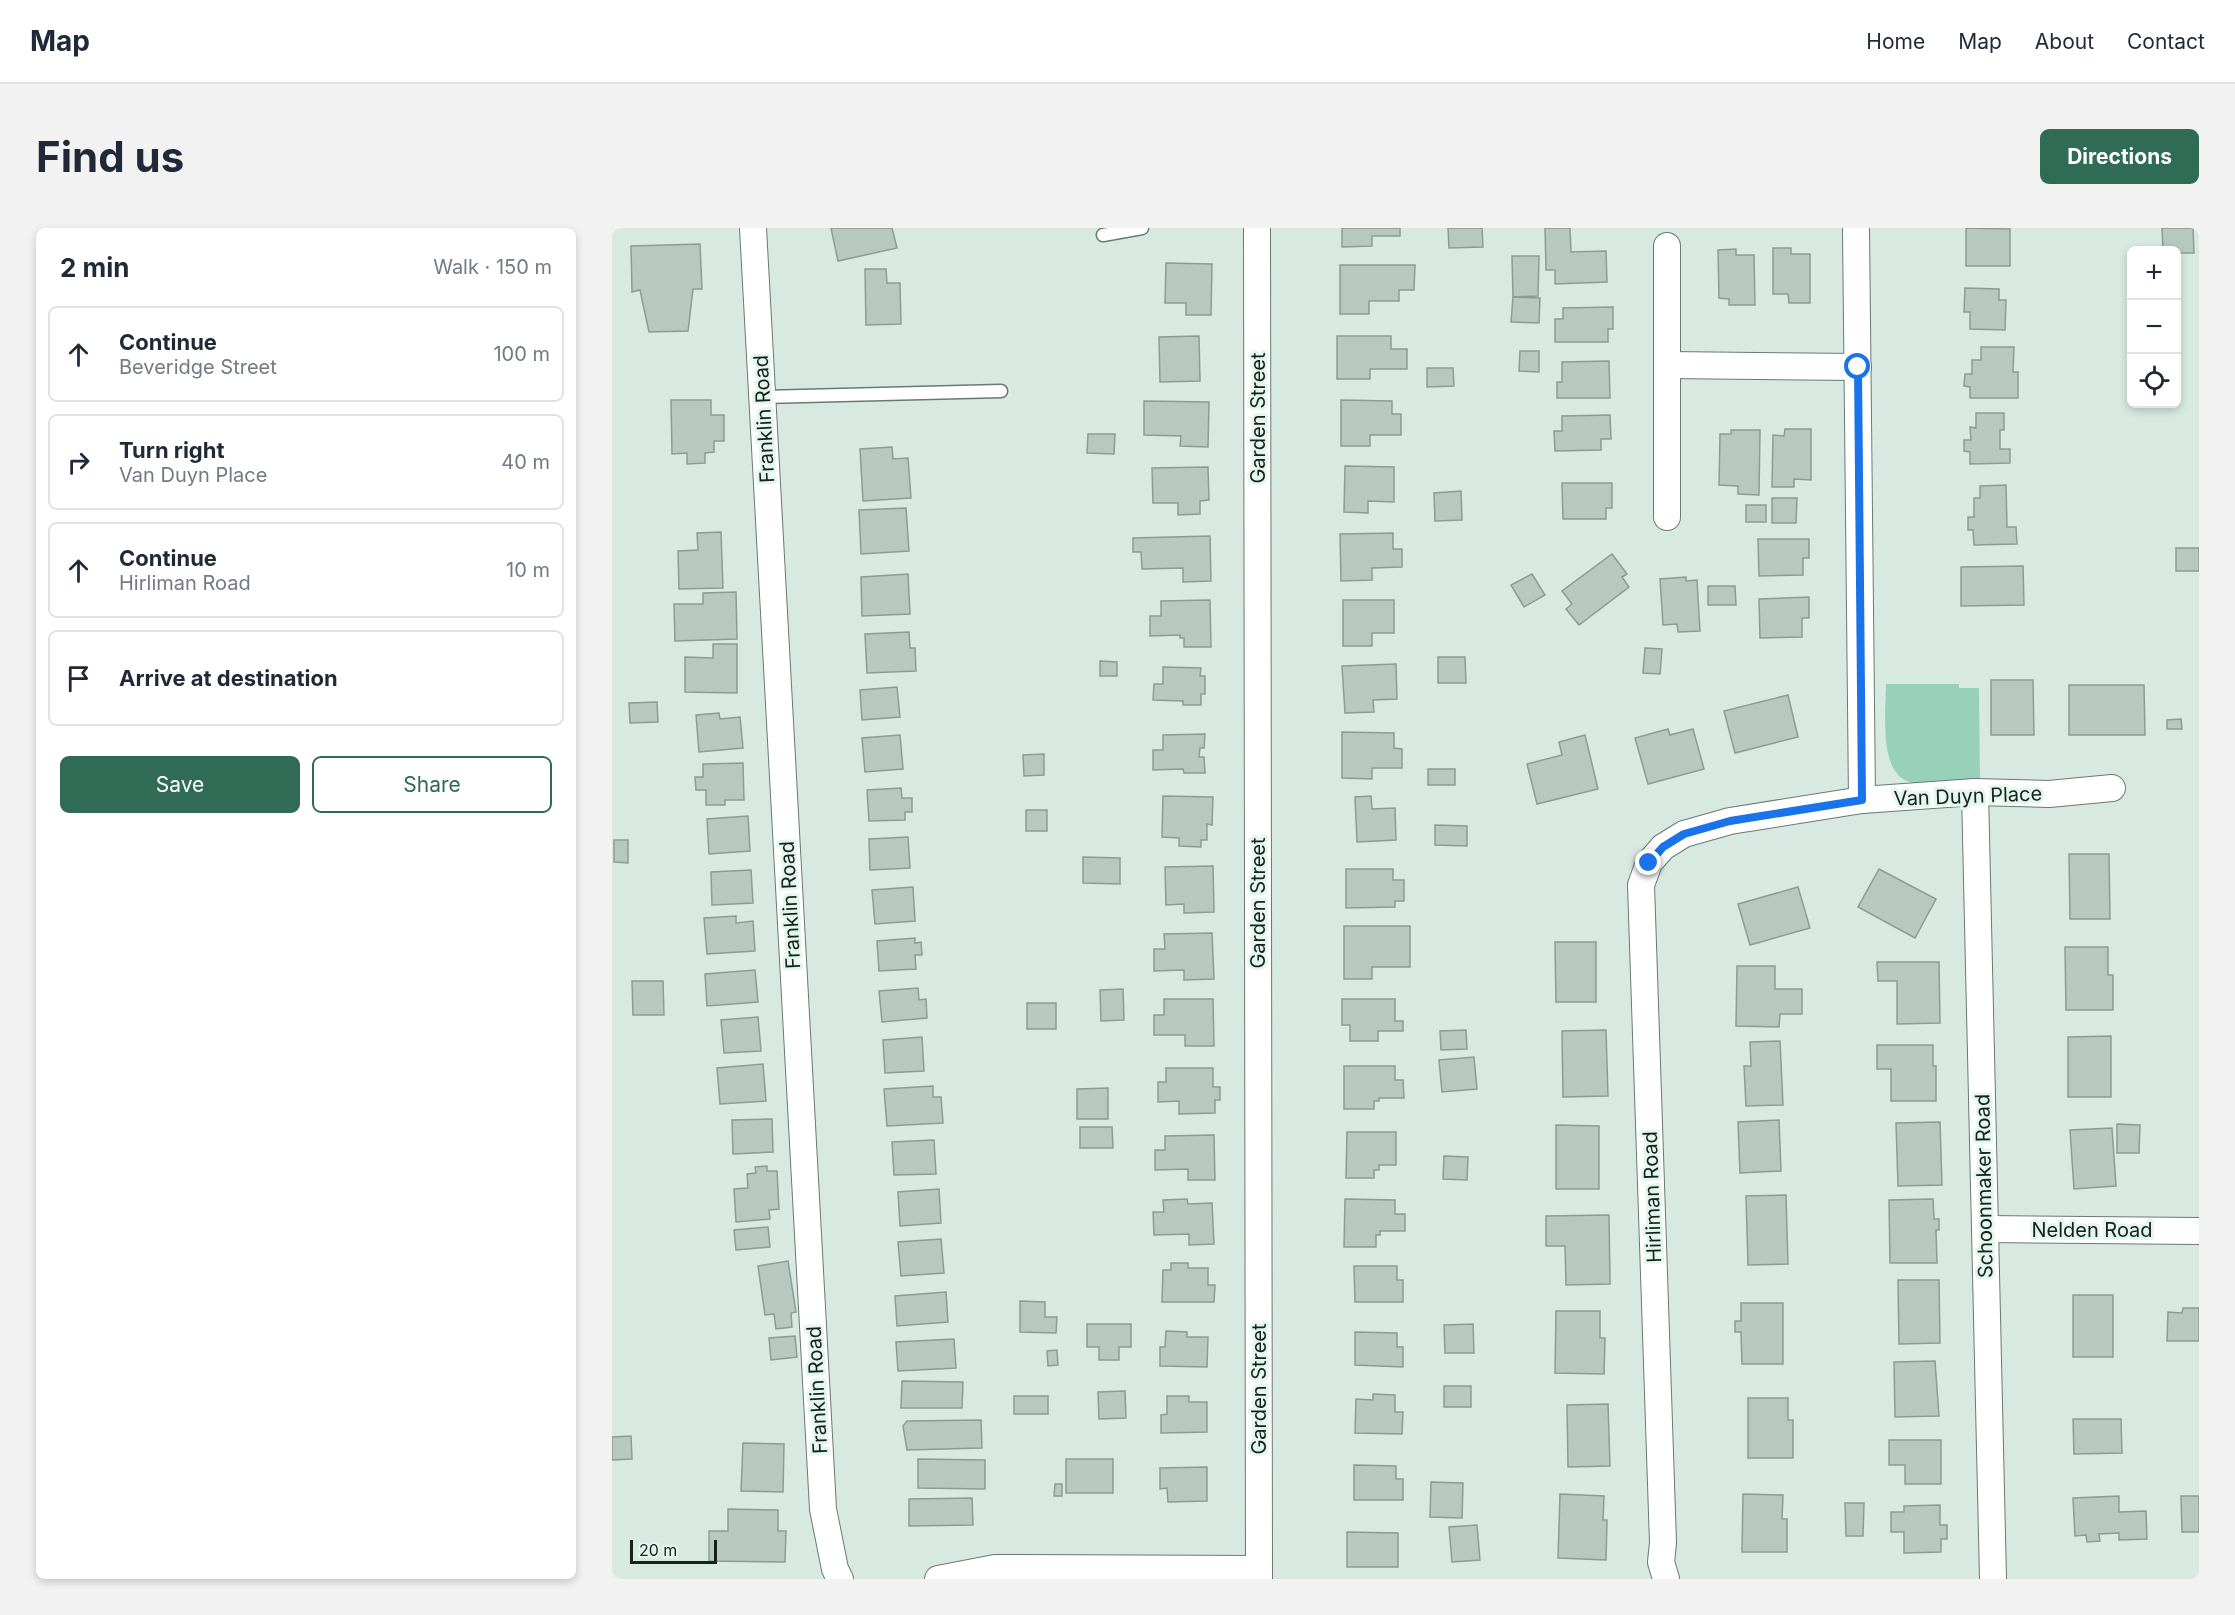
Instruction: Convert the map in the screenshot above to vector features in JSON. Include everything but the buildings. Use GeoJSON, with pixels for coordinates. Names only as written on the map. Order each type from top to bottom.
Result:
{"type":"FeatureCollection","features":[{"type":"Feature","properties":{"kind":"street","name":"Franklin Road"},"geometry":{"type":"LineString","coordinates":[[753,228],[823,1509],[835,1569],[840,1579]]}},
{"type":"Feature","properties":{"kind":"street","name":"Garden Street"},"geometry":{"type":"LineString","coordinates":[[1257,228],[1259,1574]]}},
{"type":"Feature","properties":{"kind":"street"},"geometry":{"type":"LineString","coordinates":[[1856,228],[1862,800]]}},
{"type":"Feature","properties":{"kind":"street"},"geometry":{"type":"LineString","coordinates":[[1666,246],[1666,517]]}},
{"type":"Feature","properties":{"kind":"street"},"geometry":{"type":"LineString","coordinates":[[1667,365],[1858,367]]}},
{"type":"Feature","properties":{"kind":"street","name":"Van Duyn Place"},"geometry":{"type":"LineString","coordinates":[[1684,834],[1730,821],[1862,800],[1975,792],[2049,794],[2112,789]]}},
{"type":"Feature","properties":{"kind":"street","name":"Schoonmaker Road"},"geometry":{"type":"LineString","coordinates":[[1975,792],[1993,1579]]}},
{"type":"Feature","properties":{"kind":"street","name":"Hirliman Road"},"geometry":{"type":"LineString","coordinates":[[1666,1579],[1661,1562],[1663,1543],[1641,885],[1649,863],[1663,847],[1684,834]]}},
{"type":"Feature","properties":{"kind":"street","name":"Nelden Road"},"geometry":{"type":"LineString","coordinates":[[1985,1229],[2199,1231]]}},
{"type":"Feature","properties":{"kind":"street"},"geometry":{"type":"LineString","coordinates":[[938,1579],[995,1568],[1259,1574]]}},
{"type":"Feature","properties":{"kind":"lane"},"geometry":{"type":"LineString","coordinates":[[1103,235],[1142,228]]}},
{"type":"Feature","properties":{"kind":"lane"},"geometry":{"type":"LineString","coordinates":[[763,397],[1001,391]]}},
{"type":"Feature","properties":{"kind":"green space"},"geometry":{"type":"Polygon","coordinates":[[[1886,684],[1959,684],[1959,688],[1979,688],[1980,783],[1925,784],[1910,782],[1900,777],[1888,754],[1885,724],[1886,684]]]}},
{"type":"Feature","properties":{"kind":"route"},"geometry":{"type":"LineString","coordinates":[[1649,863],[1663,847],[1684,834],[1730,821],[1862,800],[1858,367]]}}]}
